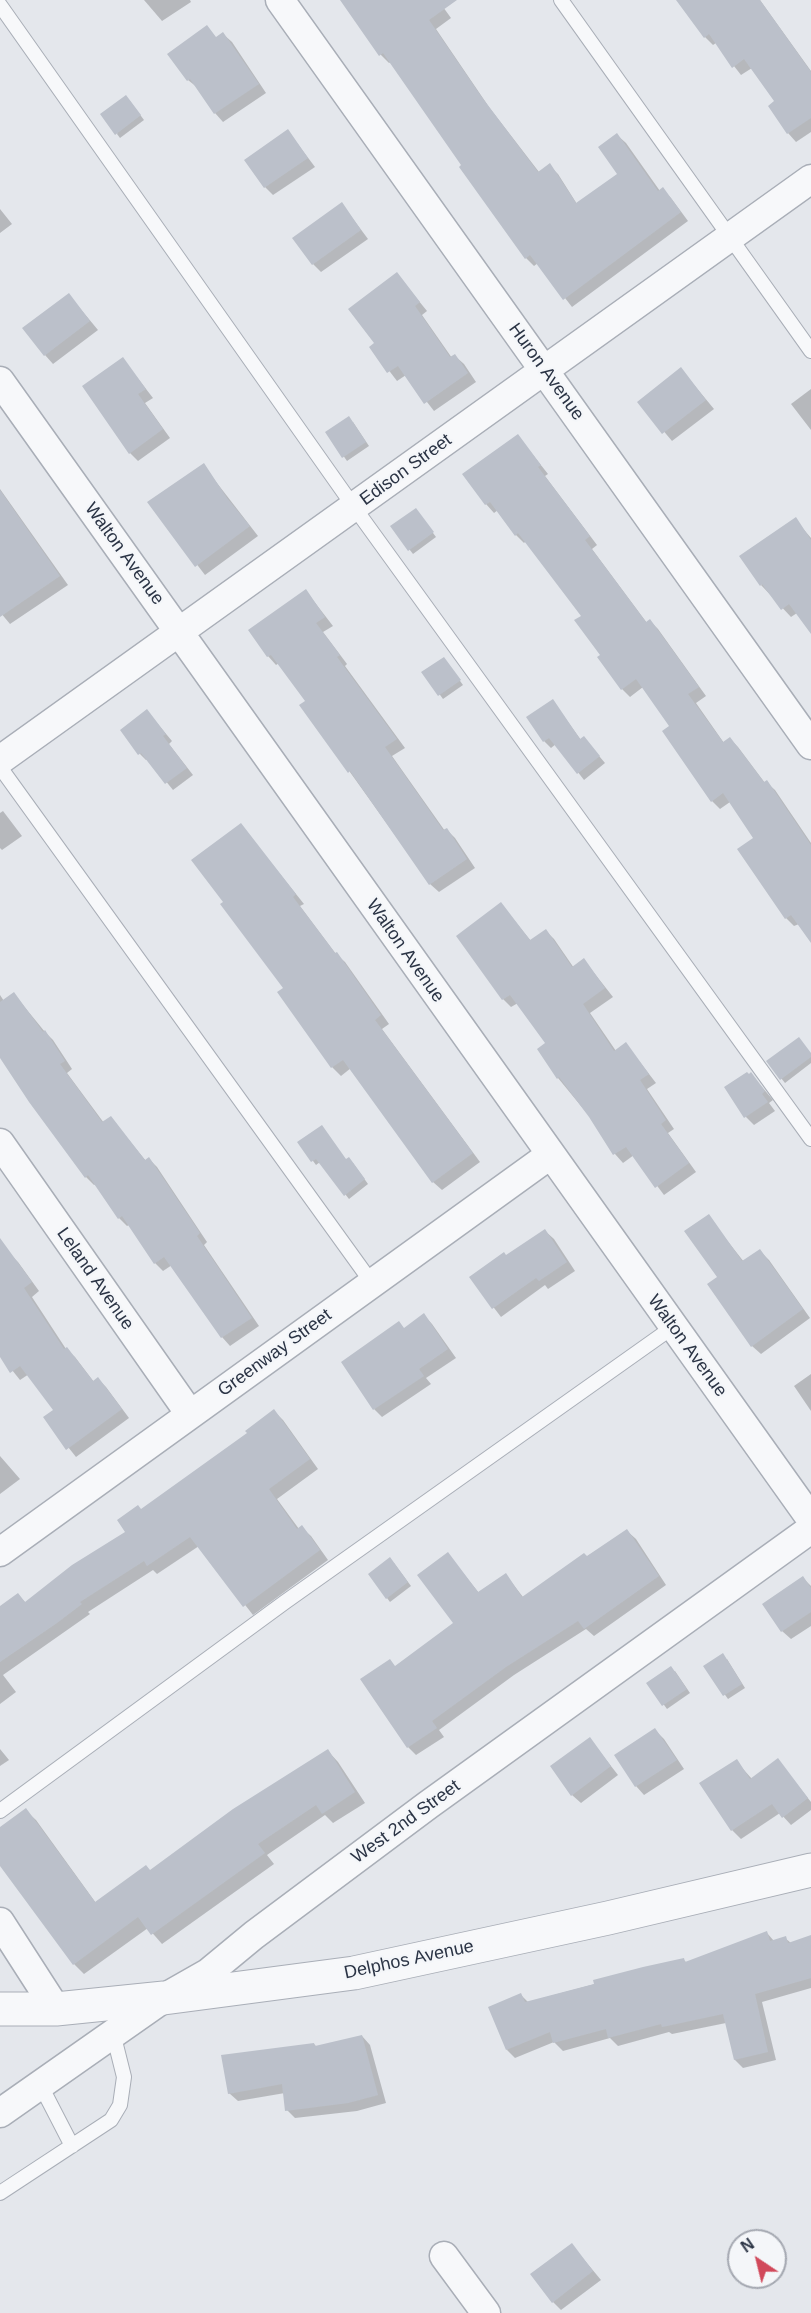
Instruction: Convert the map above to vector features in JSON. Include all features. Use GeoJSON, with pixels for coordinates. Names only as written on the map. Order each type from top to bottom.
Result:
{"type":"FeatureCollection","features":[{"type":"Feature","properties":{"kind":"street","name":"Huron Avenue"},"geometry":{"type":"LineString","coordinates":[[280,0],[811,745]]}},
{"type":"Feature","properties":{"kind":"street","name":"Edison Street"},"geometry":{"type":"LineString","coordinates":[[0,760],[811,179]]}},
{"type":"Feature","properties":{"kind":"street","name":"Walton Avenue"},"geometry":{"type":"LineString","coordinates":[[0,381],[811,1519]]}},
{"type":"Feature","properties":{"kind":"street","name":"Leland Avenue"},"geometry":{"type":"LineString","coordinates":[[0,1143],[190,1414]]}},
{"type":"Feature","properties":{"kind":"street","name":"Greenway Street"},"geometry":{"type":"LineString","coordinates":[[6,1544],[550,1155]]}},
{"type":"Feature","properties":{"kind":"street","name":"West 2nd Street"},"geometry":{"type":"LineString","coordinates":[[0,2113],[164,1998],[208,1973],[254,1935],[428,1805],[811,1529]]}},
{"type":"Feature","properties":{"kind":"street","name":"Delphos Avenue"},"geometry":{"type":"LineString","coordinates":[[0,2009],[56,2009],[164,1998],[354,1973],[608,1918],[811,1870]]}},
{"type":"Feature","properties":{"kind":"street"},"geometry":{"type":"LineString","coordinates":[[0,1922],[56,2009]]}},
{"type":"Feature","properties":{"kind":"street"},"geometry":{"type":"LineString","coordinates":[[444,2256],[486,2313]]}},
{"type":"Feature","properties":{"kind":"lane"},"geometry":{"type":"LineString","coordinates":[[561,0],[811,351]]}},
{"type":"Feature","properties":{"kind":"lane"},"geometry":{"type":"LineString","coordinates":[[0,4],[354,507],[811,1139]]}},
{"type":"Feature","properties":{"kind":"lane"},"geometry":{"type":"LineString","coordinates":[[0,767],[372,1283]]}},
{"type":"Feature","properties":{"kind":"lane"},"geometry":{"type":"LineString","coordinates":[[0,1810],[285,1602],[673,1327]]}},
{"type":"Feature","properties":{"kind":"lane"},"geometry":{"type":"LineString","coordinates":[[0,2193],[111,2120],[120,2105],[124,2077],[113,2033]]}},
{"type":"Feature","properties":{"kind":"lane"},"geometry":{"type":"LineString","coordinates":[[40,2084],[72,2146]]}},
{"type":"Feature","properties":{"kind":"building"},"geometry":{"type":"Polygon","coordinates":[[[340,0],[457,0],[429,20],[481,96],[538,172],[550,163],[576,203],[617,174],[598,147],[617,133],[658,191],[663,187],[681,212],[563,300],[530,255],[525,259],[459,167],[461,165],[383,53],[379,56],[340,0]]]}},
{"type":"Feature","properties":{"kind":"building"},"geometry":{"type":"Polygon","coordinates":[[[676,0],[760,0],[811,72],[811,118],[787,134],[768,106],[774,101],[744,59],[732,68],[709,34],[704,38],[676,0]]]}},
{"type":"Feature","properties":{"kind":"building"},"geometry":{"type":"Polygon","coordinates":[[[207,25],[216,37],[223,32],[259,84],[214,114],[190,79],[187,81],[167,54],[207,25]]]}},
{"type":"Feature","properties":{"kind":"building"},"geometry":{"type":"Polygon","coordinates":[[[126,95],[141,115],[115,135],[100,114],[126,95]]]}},
{"type":"Feature","properties":{"kind":"building"},"geometry":{"type":"Polygon","coordinates":[[[288,129],[308,158],[264,188],[244,160],[288,129]]]}},
{"type":"Feature","properties":{"kind":"building"},"geometry":{"type":"Polygon","coordinates":[[[342,202],[361,230],[312,265],[292,238],[342,202]]]}},
{"type":"Feature","properties":{"kind":"building"},"geometry":{"type":"Polygon","coordinates":[[[397,272],[420,302],[415,306],[450,357],[455,354],[468,373],[424,404],[398,366],[387,373],[369,347],[374,343],[348,309],[397,272]]]}},
{"type":"Feature","properties":{"kind":"building"},"geometry":{"type":"Polygon","coordinates":[[[69,293],[90,321],[44,356],[22,328],[69,293]]]}},
{"type":"Feature","properties":{"kind":"building"},"geometry":{"type":"Polygon","coordinates":[[[123,357],[146,389],[138,394],[163,429],[129,454],[82,386],[123,357]]]}},
{"type":"Feature","properties":{"kind":"building"},"geometry":{"type":"Polygon","coordinates":[[[681,367],[706,400],[662,434],[637,402],[681,367]]]}},
{"type":"Feature","properties":{"kind":"building"},"geometry":{"type":"Polygon","coordinates":[[[349,416],[366,442],[342,458],[325,432],[349,416]]]}},
{"type":"Feature","properties":{"kind":"building"},"geometry":{"type":"Polygon","coordinates":[[[518,434],[541,465],[538,467],[590,536],[585,540],[646,622],[650,619],[699,687],[688,694],[723,742],[730,737],[764,782],[767,780],[811,845],[811,943],[791,915],[785,919],[737,849],[753,838],[723,793],[711,802],[662,731],[669,726],[636,679],[621,690],[597,657],[600,655],[574,620],[581,616],[518,533],[515,536],[490,502],[485,505],[462,474],[518,434]]]}},
{"type":"Feature","properties":{"kind":"building"},"geometry":{"type":"Polygon","coordinates":[[[204,463],[227,498],[250,526],[195,567],[147,502],[204,463]]]}},
{"type":"Feature","properties":{"kind":"building"},"geometry":{"type":"Polygon","coordinates":[[[0,490],[60,576],[0,617],[0,490]]]}},
{"type":"Feature","properties":{"kind":"building"},"geometry":{"type":"Polygon","coordinates":[[[416,508],[434,532],[408,551],[390,526],[416,508]]]}},
{"type":"Feature","properties":{"kind":"building"},"geometry":{"type":"Polygon","coordinates":[[[796,517],[811,540],[811,634],[789,604],[781,610],[762,584],[760,586],[739,556],[796,517]]]}},
{"type":"Feature","properties":{"kind":"building"},"geometry":{"type":"Polygon","coordinates":[[[306,589],[325,617],[316,623],[340,655],[337,657],[397,739],[385,747],[443,830],[447,828],[467,859],[429,885],[350,771],[348,773],[299,705],[305,701],[271,655],[267,657],[248,630],[306,589]]]}},
{"type":"Feature","properties":{"kind":"building"},"geometry":{"type":"Polygon","coordinates":[[[444,657],[461,680],[438,696],[421,672],[444,657]]]}},
{"type":"Feature","properties":{"kind":"building"},"geometry":{"type":"Polygon","coordinates":[[[553,699],[580,739],[584,736],[600,756],[577,774],[549,738],[543,742],[526,717],[553,699]]]}},
{"type":"Feature","properties":{"kind":"building"},"geometry":{"type":"Polygon","coordinates":[[[147,709],[166,734],[163,736],[187,768],[165,784],[141,753],[138,755],[120,730],[147,709]]]}},
{"type":"Feature","properties":{"kind":"building"},"geometry":{"type":"Polygon","coordinates":[[[241,823],[296,894],[293,897],[335,953],[337,952],[381,1015],[375,1020],[473,1153],[432,1183],[343,1060],[331,1068],[277,992],[283,988],[220,904],[223,902],[191,860],[241,823]]]}},
{"type":"Feature","properties":{"kind":"building"},"geometry":{"type":"Polygon","coordinates":[[[501,902],[530,940],[546,929],[572,967],[584,958],[605,988],[583,1004],[614,1051],[626,1042],[649,1074],[640,1080],[666,1120],[661,1124],[689,1163],[655,1188],[626,1147],[613,1155],[589,1117],[559,1077],[557,1079],[537,1049],[545,1043],[510,995],[502,1000],[456,936],[501,902]]]}},
{"type":"Feature","properties":{"kind":"building"},"geometry":{"type":"Polygon","coordinates":[[[14,992],[43,1032],[45,1030],[65,1061],[60,1064],[102,1122],[111,1116],[145,1160],[149,1157],[200,1233],[197,1236],[252,1318],[221,1338],[164,1257],[154,1264],[122,1216],[118,1219],[88,1175],[85,1178],[29,1102],[0,1058],[0,1002],[14,992]]]}},
{"type":"Feature","properties":{"kind":"building"},"geometry":{"type":"Polygon","coordinates":[[[799,1037],[811,1053],[811,1057],[780,1080],[766,1061],[799,1037]]]}},
{"type":"Feature","properties":{"kind":"building"},"geometry":{"type":"Polygon","coordinates":[[[747,1072],[749,1074],[751,1072],[765,1091],[762,1094],[768,1102],[744,1118],[724,1087],[747,1072]]]}},
{"type":"Feature","properties":{"kind":"building"},"geometry":{"type":"Polygon","coordinates":[[[322,1125],[346,1159],[349,1157],[365,1179],[344,1196],[316,1159],[311,1162],[297,1142],[322,1125]]]}},
{"type":"Feature","properties":{"kind":"building"},"geometry":{"type":"Polygon","coordinates":[[[709,1214],[742,1261],[760,1249],[803,1309],[751,1347],[707,1284],[717,1277],[684,1231],[709,1214]]]}},
{"type":"Feature","properties":{"kind":"building"},"geometry":{"type":"Polygon","coordinates":[[[545,1229],[567,1262],[539,1281],[536,1278],[492,1309],[469,1277],[504,1252],[506,1255],[545,1229]]]}},
{"type":"Feature","properties":{"kind":"building"},"geometry":{"type":"Polygon","coordinates":[[[0,1238],[32,1282],[24,1288],[64,1349],[67,1347],[93,1381],[98,1377],[122,1409],[66,1450],[43,1417],[53,1410],[20,1366],[10,1373],[0,1357],[0,1238]]]}},
{"type":"Feature","properties":{"kind":"building"},"geometry":{"type":"Polygon","coordinates":[[[424,1313],[448,1349],[419,1369],[424,1376],[373,1410],[341,1362],[399,1321],[404,1328],[424,1313]]]}},
{"type":"Feature","properties":{"kind":"building"},"geometry":{"type":"Polygon","coordinates":[[[274,1409],[310,1459],[269,1489],[297,1529],[302,1525],[320,1550],[243,1607],[190,1537],[147,1566],[144,1561],[80,1602],[82,1604],[57,1623],[0,1662],[0,1606],[18,1593],[25,1602],[72,1565],[125,1532],[117,1520],[138,1505],[141,1509],[247,1433],[245,1431],[274,1409]]]}},
{"type":"Feature","properties":{"kind":"building"},"geometry":{"type":"Polygon","coordinates":[[[627,1529],[659,1576],[584,1629],[578,1621],[506,1667],[432,1721],[437,1728],[407,1748],[360,1679],[390,1659],[395,1666],[453,1623],[417,1575],[448,1552],[478,1592],[506,1573],[522,1597],[584,1553],[587,1556],[627,1529]]]}},
{"type":"Feature","properties":{"kind":"building"},"geometry":{"type":"Polygon","coordinates":[[[390,1557],[408,1582],[386,1599],[368,1574],[390,1557]]]}},
{"type":"Feature","properties":{"kind":"building"},"geometry":{"type":"Polygon","coordinates":[[[803,1576],[811,1588],[811,1612],[781,1632],[762,1604],[803,1576]]]}},
{"type":"Feature","properties":{"kind":"building"},"geometry":{"type":"Polygon","coordinates":[[[723,1653],[742,1684],[723,1696],[703,1666],[723,1653]]]}},
{"type":"Feature","properties":{"kind":"building"},"geometry":{"type":"Polygon","coordinates":[[[671,1666],[687,1689],[662,1706],[646,1683],[671,1666]]]}},
{"type":"Feature","properties":{"kind":"building"},"geometry":{"type":"Polygon","coordinates":[[[655,1728],[677,1760],[635,1787],[614,1755],[655,1728]]]}},
{"type":"Feature","properties":{"kind":"building"},"geometry":{"type":"Polygon","coordinates":[[[590,1737],[611,1766],[571,1796],[550,1766],[590,1737]]]}},
{"type":"Feature","properties":{"kind":"building"},"geometry":{"type":"Polygon","coordinates":[[[328,1749],[355,1792],[322,1814],[316,1805],[258,1844],[265,1853],[151,1935],[138,1917],[73,1965],[0,1866],[0,1827],[26,1808],[95,1902],[146,1865],[150,1870],[233,1809],[328,1749]]]}},
{"type":"Feature","properties":{"kind":"building"},"geometry":{"type":"Polygon","coordinates":[[[778,1758],[808,1798],[782,1818],[772,1804],[731,1831],[699,1783],[737,1759],[750,1779],[778,1758]]]}},
{"type":"Feature","properties":{"kind":"building"},"geometry":{"type":"Polygon","coordinates":[[[767,1931],[770,1941],[786,1936],[788,1943],[811,1935],[811,1978],[755,1994],[768,2052],[734,2060],[723,2014],[662,2027],[661,2024],[608,2038],[606,2029],[553,2043],[550,2032],[506,2050],[488,2007],[521,1993],[525,2002],[594,1984],[593,1980],[643,1967],[684,1958],[685,1962],[767,1931]]]}},
{"type":"Feature","properties":{"kind":"building"},"geometry":{"type":"Polygon","coordinates":[[[362,2035],[378,2095],[348,2103],[285,2111],[282,2084],[228,2094],[221,2055],[314,2043],[315,2046],[362,2035]]]}},
{"type":"Feature","properties":{"kind":"building"},"geometry":{"type":"Polygon","coordinates":[[[572,2243],[593,2271],[552,2303],[530,2274],[572,2243]]]}}]}
